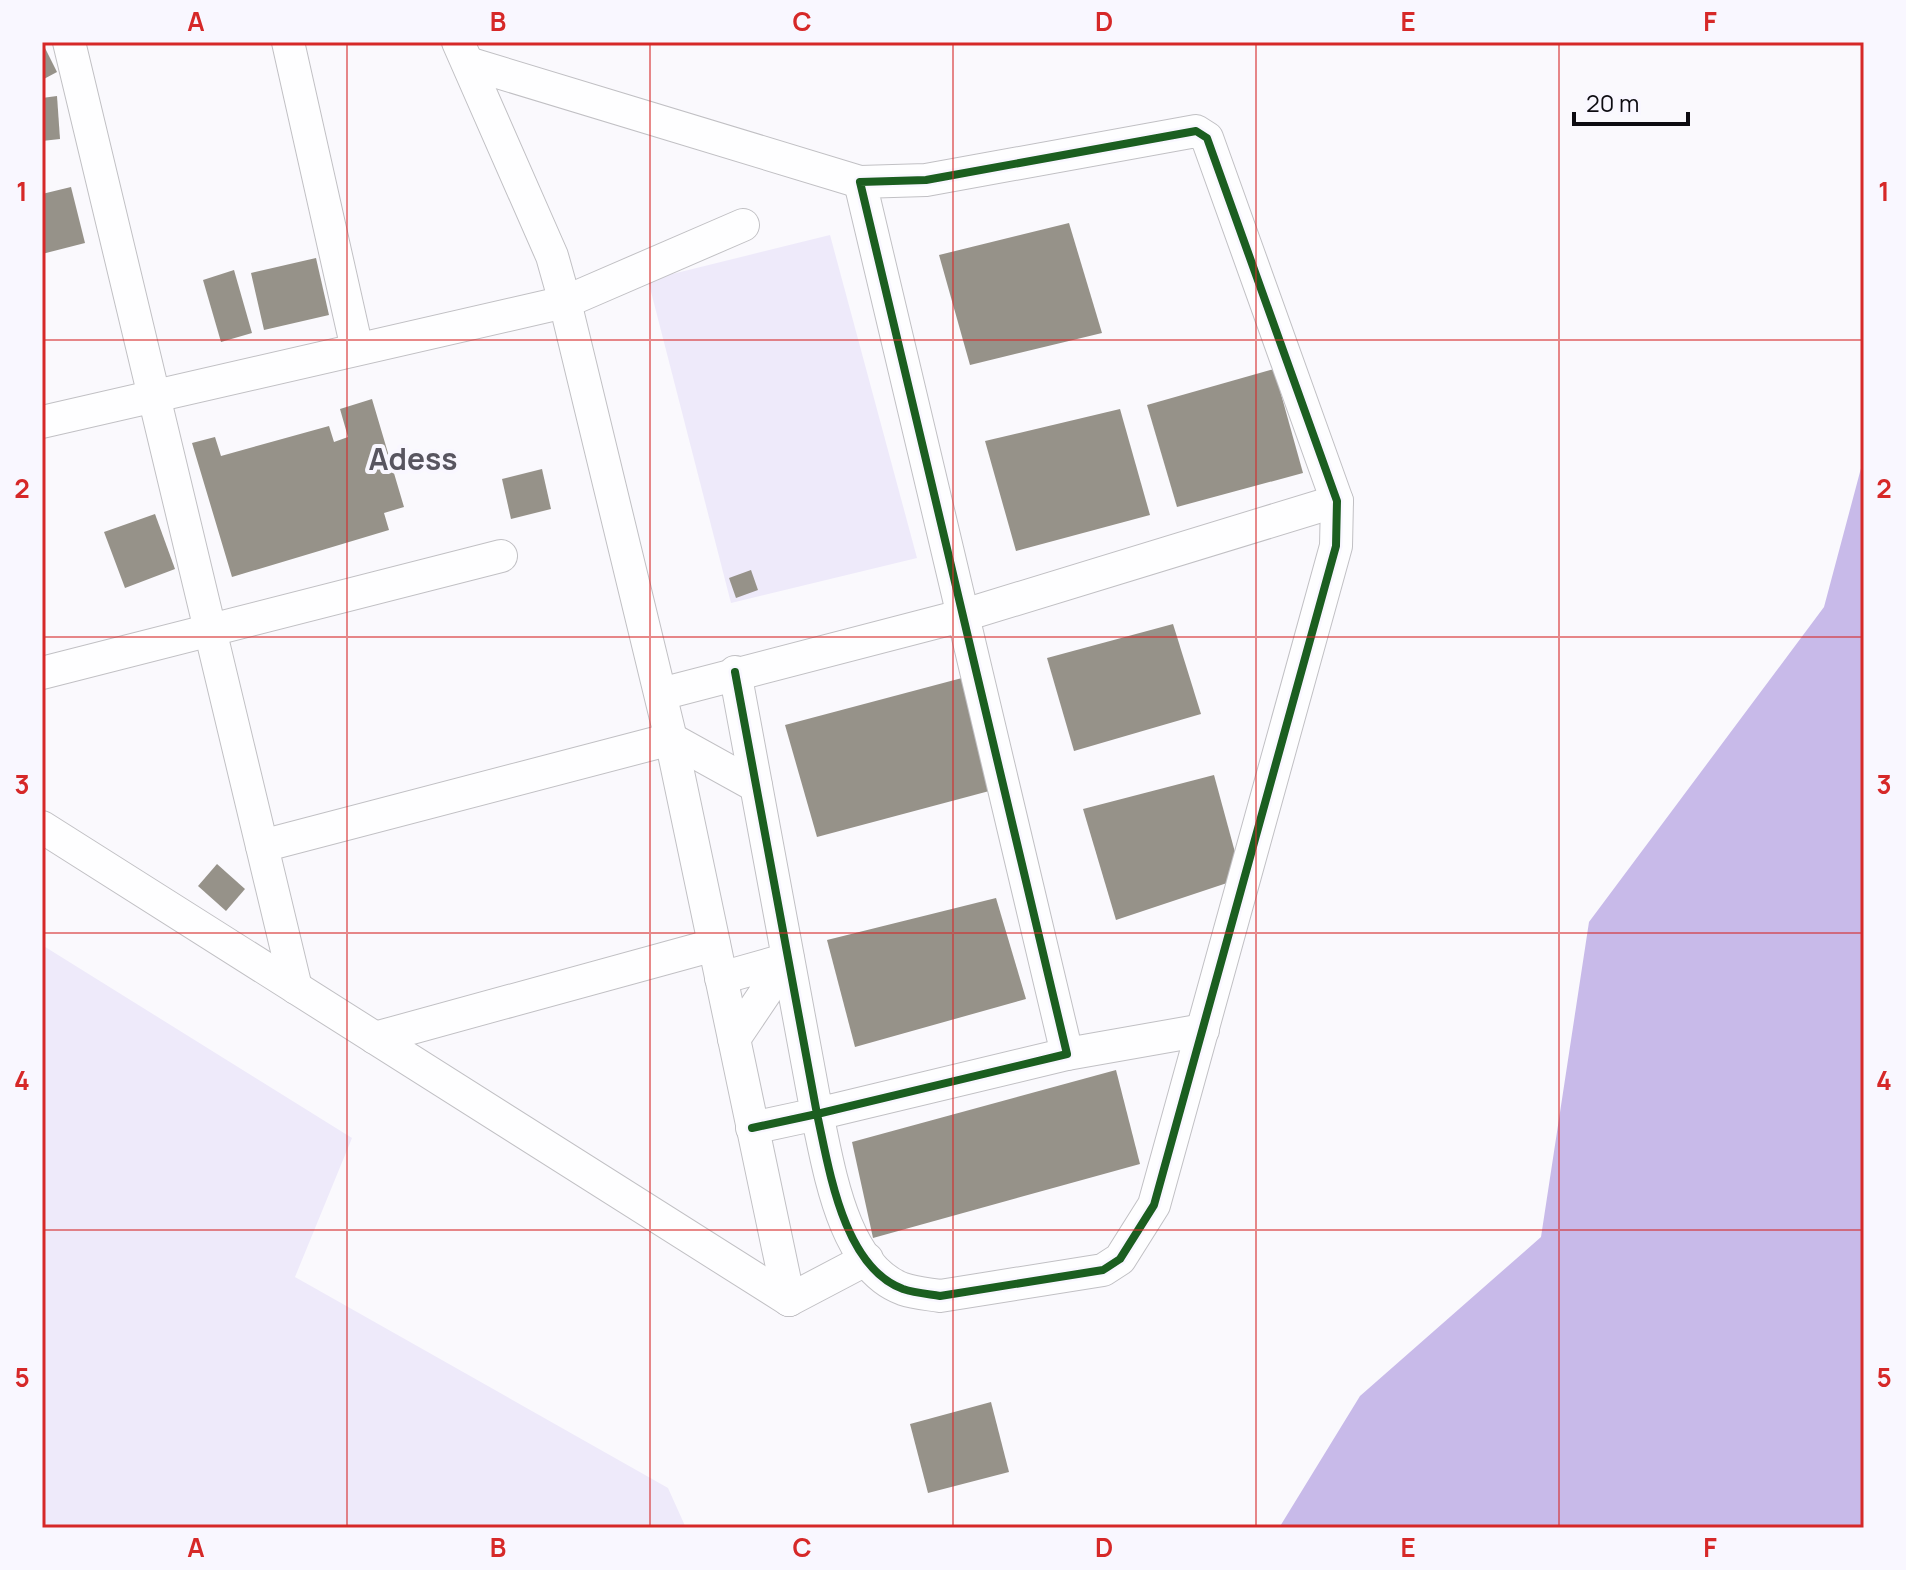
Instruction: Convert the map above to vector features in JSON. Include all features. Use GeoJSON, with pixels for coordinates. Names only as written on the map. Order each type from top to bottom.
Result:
{"type":"FeatureCollection","features":[{"type":"Feature","properties":{"kind":"street"},"geometry":{"type":"LineString","coordinates":[[69,42],[296,988]]}},
{"type":"Feature","properties":{"kind":"street"},"geometry":{"type":"LineString","coordinates":[[288,42],[357,349]]}},
{"type":"Feature","properties":{"kind":"street"},"geometry":{"type":"LineString","coordinates":[[463,52],[860,182],[926,180],[1196,131],[1213,149],[1337,501],[1336,546],[1330,578],[1154,1205],[1120,1259],[1103,1270],[940,1296],[903,1289],[877,1273],[867,1259],[848,1228],[833,1189],[735,672]]}},
{"type":"Feature","properties":{"kind":"street"},"geometry":{"type":"LineString","coordinates":[[463,52],[552,256],[565,302],[661,694],[789,1300]]}},
{"type":"Feature","properties":{"kind":"street"},"geometry":{"type":"LineString","coordinates":[[860,182],[1067,1054]]}},
{"type":"Feature","properties":{"kind":"street"},"geometry":{"type":"LineString","coordinates":[[42,422],[565,302],[743,225]]}},
{"type":"Feature","properties":{"kind":"street"},"geometry":{"type":"LineString","coordinates":[[661,694],[735,672],[961,616],[1337,501]]}},
{"type":"Feature","properties":{"kind":"street"},"geometry":{"type":"LineString","coordinates":[[42,673],[501,556]]}},
{"type":"Feature","properties":{"kind":"street"},"geometry":{"type":"LineString","coordinates":[[262,846],[671,739],[756,786]]}},
{"type":"Feature","properties":{"kind":"street"},"geometry":{"type":"LineString","coordinates":[[42,827],[789,1300]]}},
{"type":"Feature","properties":{"kind":"street"},"geometry":{"type":"LineString","coordinates":[[375,1038],[714,945]]}},
{"type":"Feature","properties":{"kind":"street"},"geometry":{"type":"LineString","coordinates":[[721,978],[788,959]]}},
{"type":"Feature","properties":{"kind":"street"},"geometry":{"type":"LineString","coordinates":[[734,1039],[788,959]]}},
{"type":"Feature","properties":{"kind":"street"},"geometry":{"type":"LineString","coordinates":[[721,978],[802,1030]]}},
{"type":"Feature","properties":{"kind":"street"},"geometry":{"type":"LineString","coordinates":[[752,1128],[1067,1054],[1203,1030]]}},
{"type":"Feature","properties":{"kind":"street"},"geometry":{"type":"LineString","coordinates":[[789,1300],[867,1259]]}},
{"type":"Feature","properties":{"kind":"shaded area"},"geometry":{"type":"Polygon","coordinates":[[[830,235],[917,558],[731,603],[648,280],[830,235]]]}},
{"type":"Feature","properties":{"kind":"shaded area"},"geometry":{"type":"Polygon","coordinates":[[[1864,457],[1864,1528],[1279,1528],[1360,1396],[1541,1237],[1589,922],[1824,607],[1864,457]]]}},
{"type":"Feature","properties":{"kind":"shaded area"},"geometry":{"type":"Polygon","coordinates":[[[42,945],[352,1138],[295,1277],[668,1488],[686,1528],[42,1528],[42,945]]]}},
{"type":"Feature","properties":{"kind":"building"},"geometry":{"type":"Polygon","coordinates":[[[42,42],[57,72],[42,80],[42,42]]]}},
{"type":"Feature","properties":{"kind":"building"},"geometry":{"type":"Polygon","coordinates":[[[57,96],[60,139],[42,141],[42,98],[57,96]]]}},
{"type":"Feature","properties":{"kind":"building"},"geometry":{"type":"Polygon","coordinates":[[[71,187],[85,243],[42,254],[42,194],[71,187]]]}},
{"type":"Feature","properties":{"kind":"building"},"geometry":{"type":"Polygon","coordinates":[[[1069,223],[1102,333],[970,365],[939,255],[1069,223]]]}},
{"type":"Feature","properties":{"kind":"building"},"geometry":{"type":"Polygon","coordinates":[[[316,258],[329,315],[264,330],[251,273],[316,258]]]}},
{"type":"Feature","properties":{"kind":"building"},"geometry":{"type":"Polygon","coordinates":[[[234,270],[252,333],[221,342],[203,280],[234,270]]]}},
{"type":"Feature","properties":{"kind":"building"},"geometry":{"type":"Polygon","coordinates":[[[1274,369],[1303,473],[1177,507],[1147,405],[1274,369]]]}},
{"type":"Feature","properties":{"kind":"building"},"geometry":{"type":"Polygon","coordinates":[[[372,399],[404,507],[384,513],[389,530],[232,577],[192,443],[215,437],[221,456],[329,426],[334,442],[348,437],[340,409],[372,399]]]}},
{"type":"Feature","properties":{"kind":"building"},"geometry":{"type":"Polygon","coordinates":[[[1120,409],[1150,515],[1016,551],[985,441],[1120,409]]]}},
{"type":"Feature","properties":{"kind":"building"},"geometry":{"type":"Polygon","coordinates":[[[542,469],[551,509],[511,519],[502,479],[542,469]]]}},
{"type":"Feature","properties":{"kind":"building"},"geometry":{"type":"Polygon","coordinates":[[[155,514],[175,569],[125,588],[104,532],[155,514]]]}},
{"type":"Feature","properties":{"kind":"building"},"geometry":{"type":"Polygon","coordinates":[[[751,570],[758,590],[736,598],[729,578],[751,570]]]}},
{"type":"Feature","properties":{"kind":"building"},"geometry":{"type":"Polygon","coordinates":[[[1173,624],[1201,714],[1074,751],[1047,658],[1173,624]]]}},
{"type":"Feature","properties":{"kind":"building"},"geometry":{"type":"Polygon","coordinates":[[[962,678],[993,790],[817,837],[785,725],[962,678]]]}},
{"type":"Feature","properties":{"kind":"building"},"geometry":{"type":"Polygon","coordinates":[[[1214,775],[1242,878],[1116,920],[1083,809],[1214,775]]]}},
{"type":"Feature","properties":{"kind":"building"},"geometry":{"type":"Polygon","coordinates":[[[217,864],[245,889],[226,911],[198,886],[217,864]]]}},
{"type":"Feature","properties":{"kind":"building"},"geometry":{"type":"Polygon","coordinates":[[[996,898],[1026,999],[855,1047],[827,940],[996,898]]]}},
{"type":"Feature","properties":{"kind":"building"},"geometry":{"type":"Polygon","coordinates":[[[1116,1070],[1140,1164],[873,1238],[852,1142],[1116,1070]]]}},
{"type":"Feature","properties":{"kind":"building"},"geometry":{"type":"Polygon","coordinates":[[[991,1402],[1009,1472],[928,1493],[910,1424],[991,1402]]]}},
{"type":"Feature","properties":{"kind":"cycle path"},"geometry":{"type":"LineString","coordinates":[[735,672],[817,1114],[1067,1054],[860,182],[926,180],[1196,131],[1207,138],[1337,501],[1336,546],[1154,1205],[1120,1259],[1103,1270],[940,1296],[917,1292],[903,1289],[883,1277],[866,1260],[853,1238],[834,1187],[817,1114],[752,1128]]}},
{"type":"Feature","properties":{"kind":"district","name":"Adess"},"geometry":{"type":"Point","coordinates":[413,460]}}]}
